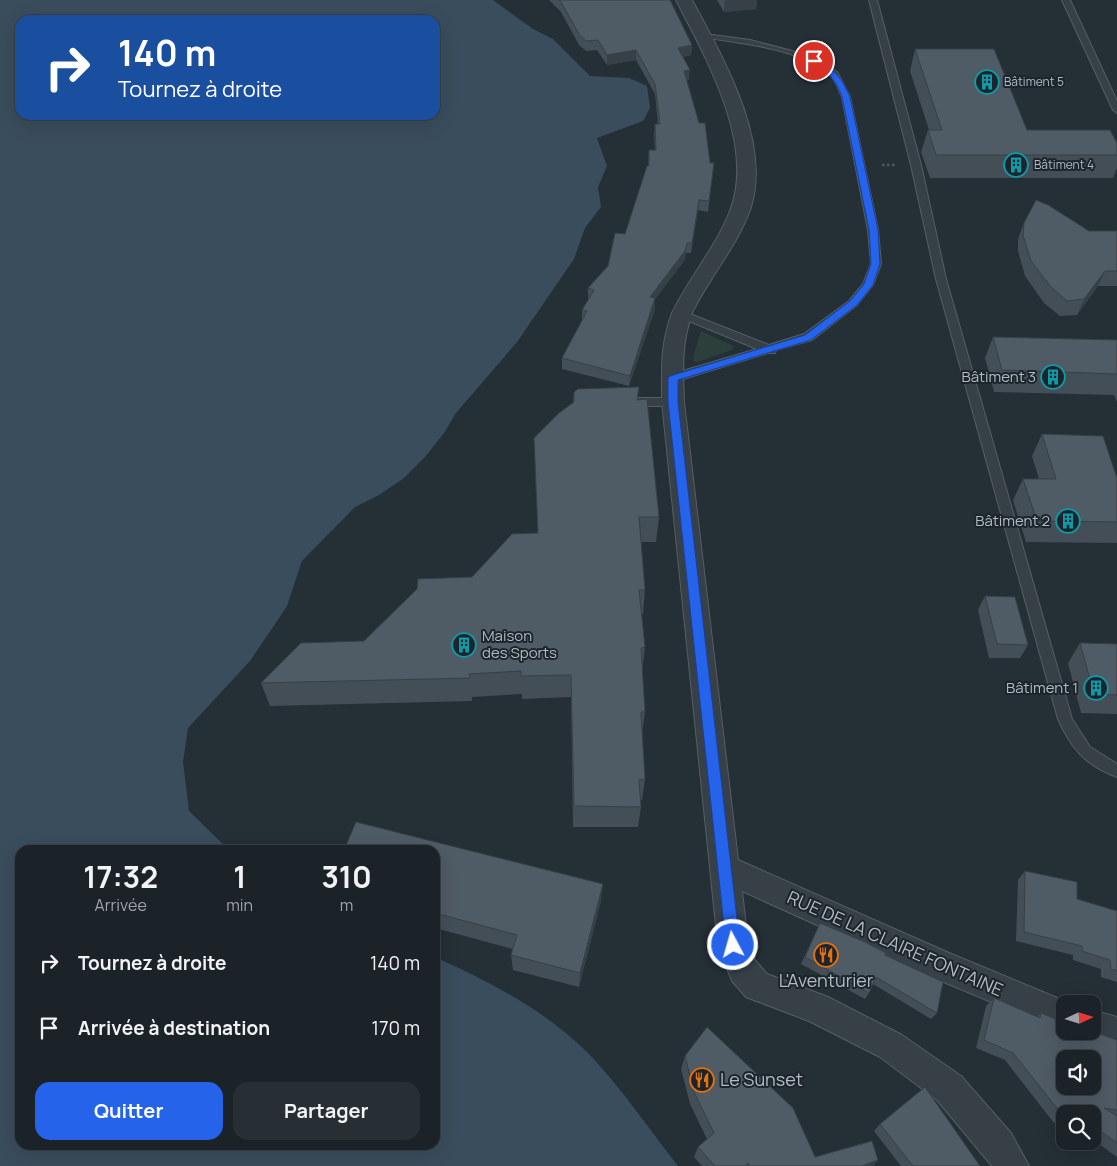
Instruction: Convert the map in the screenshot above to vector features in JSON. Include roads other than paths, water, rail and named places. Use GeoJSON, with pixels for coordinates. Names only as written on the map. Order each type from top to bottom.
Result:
{"type":"FeatureCollection","features":[{"type":"Feature","properties":{"kind":"street"},"geometry":{"type":"LineString","coordinates":[[684,0],[738,118],[746,154],[746,183],[741,209],[681,314],[672,348],[673,390],[733,945],[743,970],[757,986],[817,1008],[891,1046],[949,1088],[999,1145],[1012,1166]]}},
{"type":"Feature","properties":{"kind":"street","name":"RUE DE LA CLAIRE FONTAINE"},"geometry":{"type":"LineString","coordinates":[[726,869],[929,960],[1056,1013]]}},
{"type":"Feature","properties":{"kind":"street"},"geometry":{"type":"LineString","coordinates":[[1101,1029],[1117,1033]]}},
{"type":"Feature","properties":{"kind":"lane"},"geometry":{"type":"LineString","coordinates":[[873,0],[916,165],[941,279],[1065,719],[1075,742],[1096,762],[1117,771]]}},
{"type":"Feature","properties":{"kind":"lane"},"geometry":{"type":"LineString","coordinates":[[1066,0],[1117,110]]}},
{"type":"Feature","properties":{"kind":"lane"},"geometry":{"type":"LineString","coordinates":[[623,402],[673,390],[808,337],[853,303],[868,285],[876,264],[873,230],[846,97],[838,79],[830,70],[814,61],[748,42],[701,35]]}},
{"type":"Feature","properties":{"kind":"lane"},"geometry":{"type":"LineString","coordinates":[[681,314],[771,350]]}},
{"type":"Feature","properties":{"kind":"water"},"geometry":{"type":"Polygon","coordinates":[[[0,0],[493,0],[533,29],[553,39],[590,76],[629,78],[647,86],[650,108],[643,121],[597,138],[607,166],[598,187],[601,207],[585,228],[574,259],[517,342],[456,413],[444,433],[425,457],[404,478],[379,495],[355,507],[302,561],[287,606],[250,661],[188,728],[183,762],[189,811],[224,845],[15,845],[15,1150],[440,1150],[440,959],[497,987],[537,1011],[573,1039],[613,1081],[678,1166],[0,1166],[0,0]]]}},
{"type":"Feature","properties":{"kind":"place","name":"Bâtiment 5"},"geometry":{"type":"Point","coordinates":[987,82]}},
{"type":"Feature","properties":{"kind":"place","name":"Bâtiment 4"},"geometry":{"type":"Point","coordinates":[1016,165]}},
{"type":"Feature","properties":{"kind":"place","name":"Bâtiment 3"},"geometry":{"type":"Point","coordinates":[1053,377]}},
{"type":"Feature","properties":{"kind":"place","name":"Bâtiment 2"},"geometry":{"type":"Point","coordinates":[1068,521]}},
{"type":"Feature","properties":{"kind":"place","name":"Maison des Sports"},"geometry":{"type":"Point","coordinates":[464,645]}},
{"type":"Feature","properties":{"kind":"place","name":"Bâtiment 1"},"geometry":{"type":"Point","coordinates":[1096,688]}},
{"type":"Feature","properties":{"kind":"place","name":"L'Aventurier"},"geometry":{"type":"Point","coordinates":[826,955]}},
{"type":"Feature","properties":{"kind":"place","name":"Le Sunset"},"geometry":{"type":"Point","coordinates":[702,1080]}}]}
